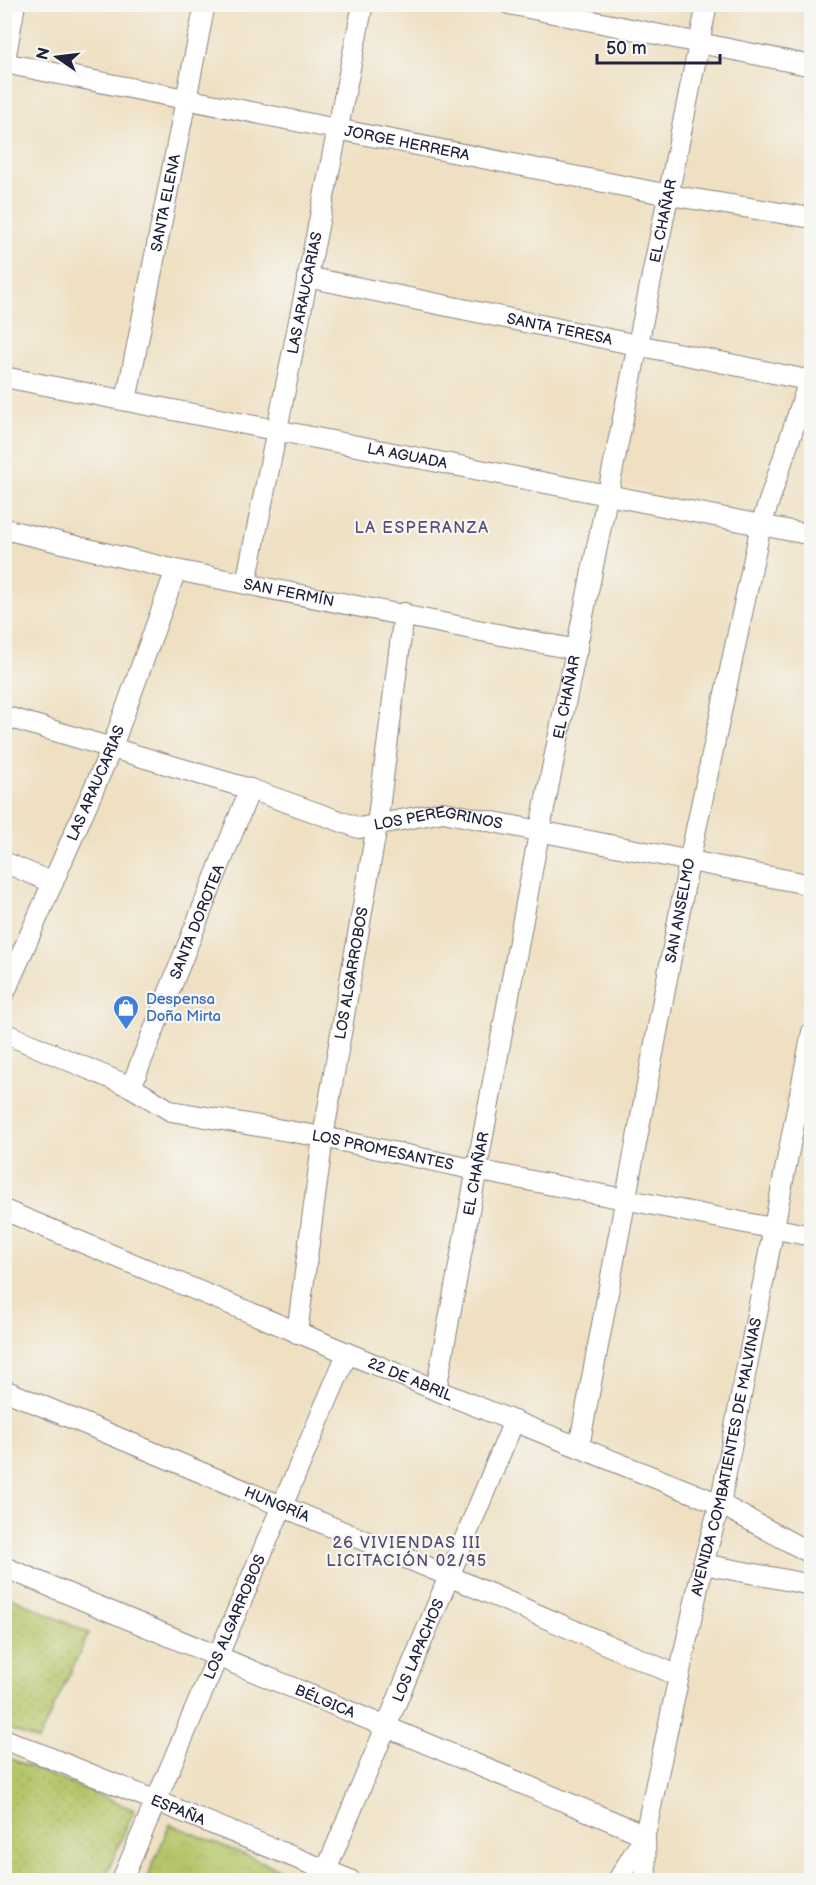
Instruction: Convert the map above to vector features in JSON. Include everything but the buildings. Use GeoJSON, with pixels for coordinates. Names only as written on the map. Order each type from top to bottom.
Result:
{"type":"FeatureCollection","features":[{"type":"Feature","properties":{"kind":"street"},"geometry":{"type":"LineString","coordinates":[[5,64],[15,4]]}},
{"type":"Feature","properties":{"kind":"street","name":"SANTA ELENA"},"geometry":{"type":"LineString","coordinates":[[126,401],[205,4]]}},
{"type":"Feature","properties":{"kind":"street","name":"LAS ARAUCARIAS"},"geometry":{"type":"LineString","coordinates":[[246,583],[363,4]]}},
{"type":"Feature","properties":{"kind":"street"},"geometry":{"type":"LineString","coordinates":[[509,4],[812,66]]}},
{"type":"Feature","properties":{"kind":"street","name":"EL CHAÑAR"},"geometry":{"type":"LineString","coordinates":[[436,1390],[538,832],[577,650],[707,4]]}},
{"type":"Feature","properties":{"kind":"street","name":"JORGE HERRERA"},"geometry":{"type":"LineString","coordinates":[[5,64],[669,195],[812,218]]}},
{"type":"Feature","properties":{"kind":"street","name":"SANTA TERESA"},"geometry":{"type":"LineString","coordinates":[[307,277],[810,381]]}},
{"type":"Feature","properties":{"kind":"street","name":"LA AGUADA"},"geometry":{"type":"LineString","coordinates":[[5,378],[812,536]]}},
{"type":"Feature","properties":{"kind":"street","name":"SAN ANSELMO"},"geometry":{"type":"LineString","coordinates":[[579,1447],[623,1199],[689,862],[761,525],[810,381]]}},
{"type":"Feature","properties":{"kind":"street","name":"SAN FERMÍN"},"geometry":{"type":"LineString","coordinates":[[4,529],[176,570],[404,613],[577,650]]}},
{"type":"Feature","properties":{"kind":"street","name":"LAS ARAUCARIAS"},"geometry":{"type":"LineString","coordinates":[[4,994],[112,747],[176,570]]}},
{"type":"Feature","properties":{"kind":"street","name":"LOS ALGARROBOS"},"geometry":{"type":"LineString","coordinates":[[297,1333],[323,1137],[377,825],[404,613]]}},
{"type":"Feature","properties":{"kind":"street","name":"LOS PEREGRINOS"},"geometry":{"type":"LineString","coordinates":[[4,716],[250,789],[359,828],[443,812],[812,885]]}},
{"type":"Feature","properties":{"kind":"street","name":"SANTA DOROTEA"},"geometry":{"type":"LineString","coordinates":[[131,1087],[250,789]]}},
{"type":"Feature","properties":{"kind":"street"},"geometry":{"type":"LineString","coordinates":[[4,862],[53,883]]}},
{"type":"Feature","properties":{"kind":"street","name":"AVENIDA COMBATIENTES DE MALVINAS"},"geometry":{"type":"LineString","coordinates":[[646,1881],[645,1834],[703,1564],[720,1504],[812,1032]]}},
{"type":"Feature","properties":{"kind":"street","name":"LOS PROMESANTES"},"geometry":{"type":"LineString","coordinates":[[4,1033],[131,1087],[171,1111],[323,1137],[476,1170],[812,1236]]}},
{"type":"Feature","properties":{"kind":"street","name":"22 DE ABRIL"},"geometry":{"type":"LineString","coordinates":[[4,1210],[347,1354],[720,1504],[812,1554]]}},
{"type":"Feature","properties":{"kind":"street","name":"LOS ALGARROBOS"},"geometry":{"type":"LineString","coordinates":[[122,1881],[347,1354]]}},
{"type":"Feature","properties":{"kind":"street","name":"HUNGRÍA"},"geometry":{"type":"LineString","coordinates":[[4,1390],[449,1576],[679,1676]]}},
{"type":"Feature","properties":{"kind":"street","name":"LOS LAPACHOS"},"geometry":{"type":"LineString","coordinates":[[324,1876],[514,1421]]}},
{"type":"Feature","properties":{"kind":"street"},"geometry":{"type":"LineString","coordinates":[[703,1564],[812,1585]]}},
{"type":"Feature","properties":{"kind":"street","name":"BÉLGICA"},"geometry":{"type":"LineString","coordinates":[[4,1567],[645,1834]]}},
{"type":"Feature","properties":{"kind":"street","name":"ESPAÑA"},"geometry":{"type":"LineString","coordinates":[[4,1739],[157,1802],[324,1876],[350,1881]]}},
{"type":"Feature","properties":{"kind":"street"},"geometry":{"type":"LineString","coordinates":[[618,1881],[645,1834]]}},
{"type":"Feature","properties":{"kind":"green space"},"geometry":{"type":"Polygon","coordinates":[[[5,1594],[89,1633],[38,1741],[5,1727],[5,1594]]]}},
{"type":"Feature","properties":{"kind":"green space"},"geometry":{"type":"Polygon","coordinates":[[[4,1756],[134,1810],[104,1880],[5,1880],[4,1756]]]}},
{"type":"Feature","properties":{"kind":"green space"},"geometry":{"type":"Polygon","coordinates":[[[170,1824],[306,1880],[146,1880],[170,1824]]]}},
{"type":"Feature","properties":{"kind":"place","name":"Despensa Doña Mirta"},"geometry":{"type":"Point","coordinates":[126,1031]}},
{"type":"Feature","properties":{"kind":"district","name":"LA ESPERANZA"},"geometry":{"type":"Point","coordinates":[422,527]}},
{"type":"Feature","properties":{"kind":"district","name":"26 VIVIENDAS III LICITACIÓN 02/95"},"geometry":{"type":"Point","coordinates":[407,1551]}}]}
